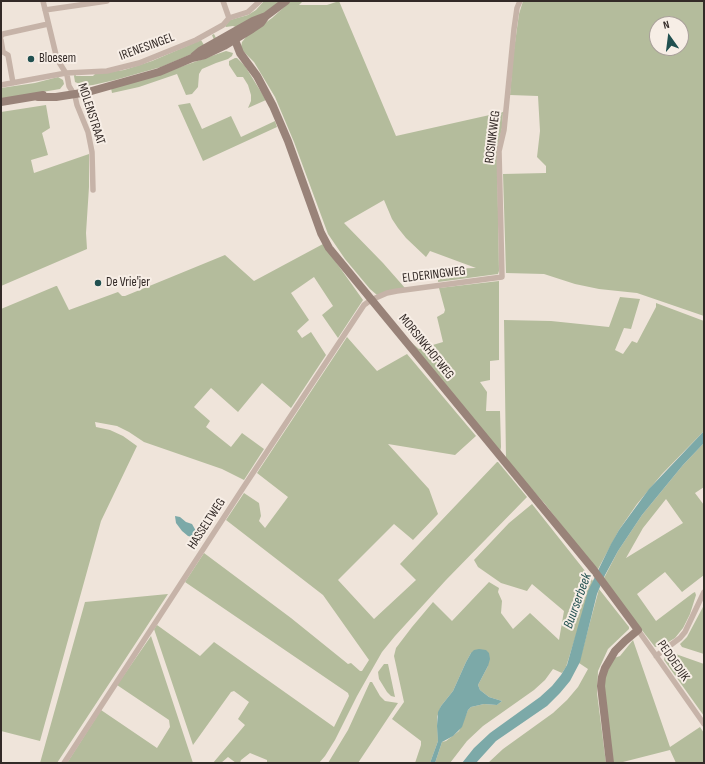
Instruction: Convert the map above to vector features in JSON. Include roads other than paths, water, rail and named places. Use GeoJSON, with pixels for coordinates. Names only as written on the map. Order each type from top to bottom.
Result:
{"type":"FeatureCollection","features":[{"type":"Feature","properties":{"kind":"street","name":"MOLENSTRAAT"},"geometry":{"type":"LineString","coordinates":[[43,1],[57,59],[66,73],[91,142],[93,190]]}},
{"type":"Feature","properties":{"kind":"street"},"geometry":{"type":"LineString","coordinates":[[45,10],[106,1]]}},
{"type":"Feature","properties":{"kind":"street"},"geometry":{"type":"LineString","coordinates":[[223,1],[229,18]]}},
{"type":"Feature","properties":{"kind":"street","name":"IRENESINGEL"},"geometry":{"type":"LineString","coordinates":[[1,86],[66,73],[108,71],[139,63],[210,32],[222,25],[229,18],[248,12],[260,1]]}},
{"type":"Feature","properties":{"kind":"street"},"geometry":{"type":"LineString","coordinates":[[1,102],[38,97],[56,92],[72,92],[106,86],[159,72],[192,58],[200,51],[231,39],[253,22],[266,16],[286,1]]}},
{"type":"Feature","properties":{"kind":"street","name":"ROSINKWEG"},"geometry":{"type":"LineString","coordinates":[[502,277],[499,151],[504,130],[514,29],[520,1]]}},
{"type":"Feature","properties":{"kind":"street"},"geometry":{"type":"LineString","coordinates":[[1,36],[3,34],[48,24]]}},
{"type":"Feature","properties":{"kind":"street","name":"MORSINKHOFWEG"},"geometry":{"type":"LineString","coordinates":[[231,39],[235,50],[240,53],[257,76],[272,106],[288,141],[323,238],[329,248],[595,572],[638,630]]}},
{"type":"Feature","properties":{"kind":"street"},"geometry":{"type":"LineString","coordinates":[[1,40],[3,52],[8,55],[13,83]]}},
{"type":"Feature","properties":{"kind":"street","name":"ELDERINGWEG"},"geometry":{"type":"LineString","coordinates":[[371,300],[396,291],[502,277]]}},
{"type":"Feature","properties":{"kind":"street","name":"HASSELTWEG"},"geometry":{"type":"LineString","coordinates":[[64,763],[364,305],[371,300]]}},
{"type":"Feature","properties":{"kind":"street"},"geometry":{"type":"LineString","coordinates":[[656,656],[680,638],[685,632],[704,592]]}},
{"type":"Feature","properties":{"kind":"street"},"geometry":{"type":"LineString","coordinates":[[610,763],[601,686],[602,677],[614,651],[638,630]]}},
{"type":"Feature","properties":{"kind":"street","name":"PEDDEDIJK"},"geometry":{"type":"LineString","coordinates":[[638,630],[704,724]]}},
{"type":"Feature","properties":{"kind":"water"},"geometry":{"type":"Polygon","coordinates":[[[704,431],[704,443],[683,465],[642,515],[618,551],[605,575],[597,594],[580,662],[570,681],[547,706],[496,741],[476,763],[462,763],[474,748],[490,733],[540,697],[561,675],[567,665],[588,591],[619,530],[649,489],[704,431]]]}},
{"type":"Feature","properties":{"kind":"water"},"geometry":{"type":"Polygon","coordinates":[[[175,516],[180,517],[186,522],[192,524],[196,531],[195,536],[188,536],[182,531],[176,523],[175,516]]]}},
{"type":"Feature","properties":{"kind":"water"},"geometry":{"type":"Polygon","coordinates":[[[474,650],[486,650],[489,653],[490,659],[478,685],[480,690],[489,697],[502,701],[497,705],[484,704],[471,707],[468,710],[462,727],[453,736],[442,742],[435,763],[430,763],[438,741],[438,712],[453,691],[471,653],[474,650]]]}},
{"type":"Feature","properties":{"kind":"place","name":"Bloesem"},"geometry":{"type":"Point","coordinates":[31,59]}},
{"type":"Feature","properties":{"kind":"place","name":"De Vrie'jer"},"geometry":{"type":"Point","coordinates":[98,283]}},
{"type":"Feature","properties":{"kind":"water label","name":"Buurserbeek"},"geometry":{"type":"Point","coordinates":[578,601]}}]}
